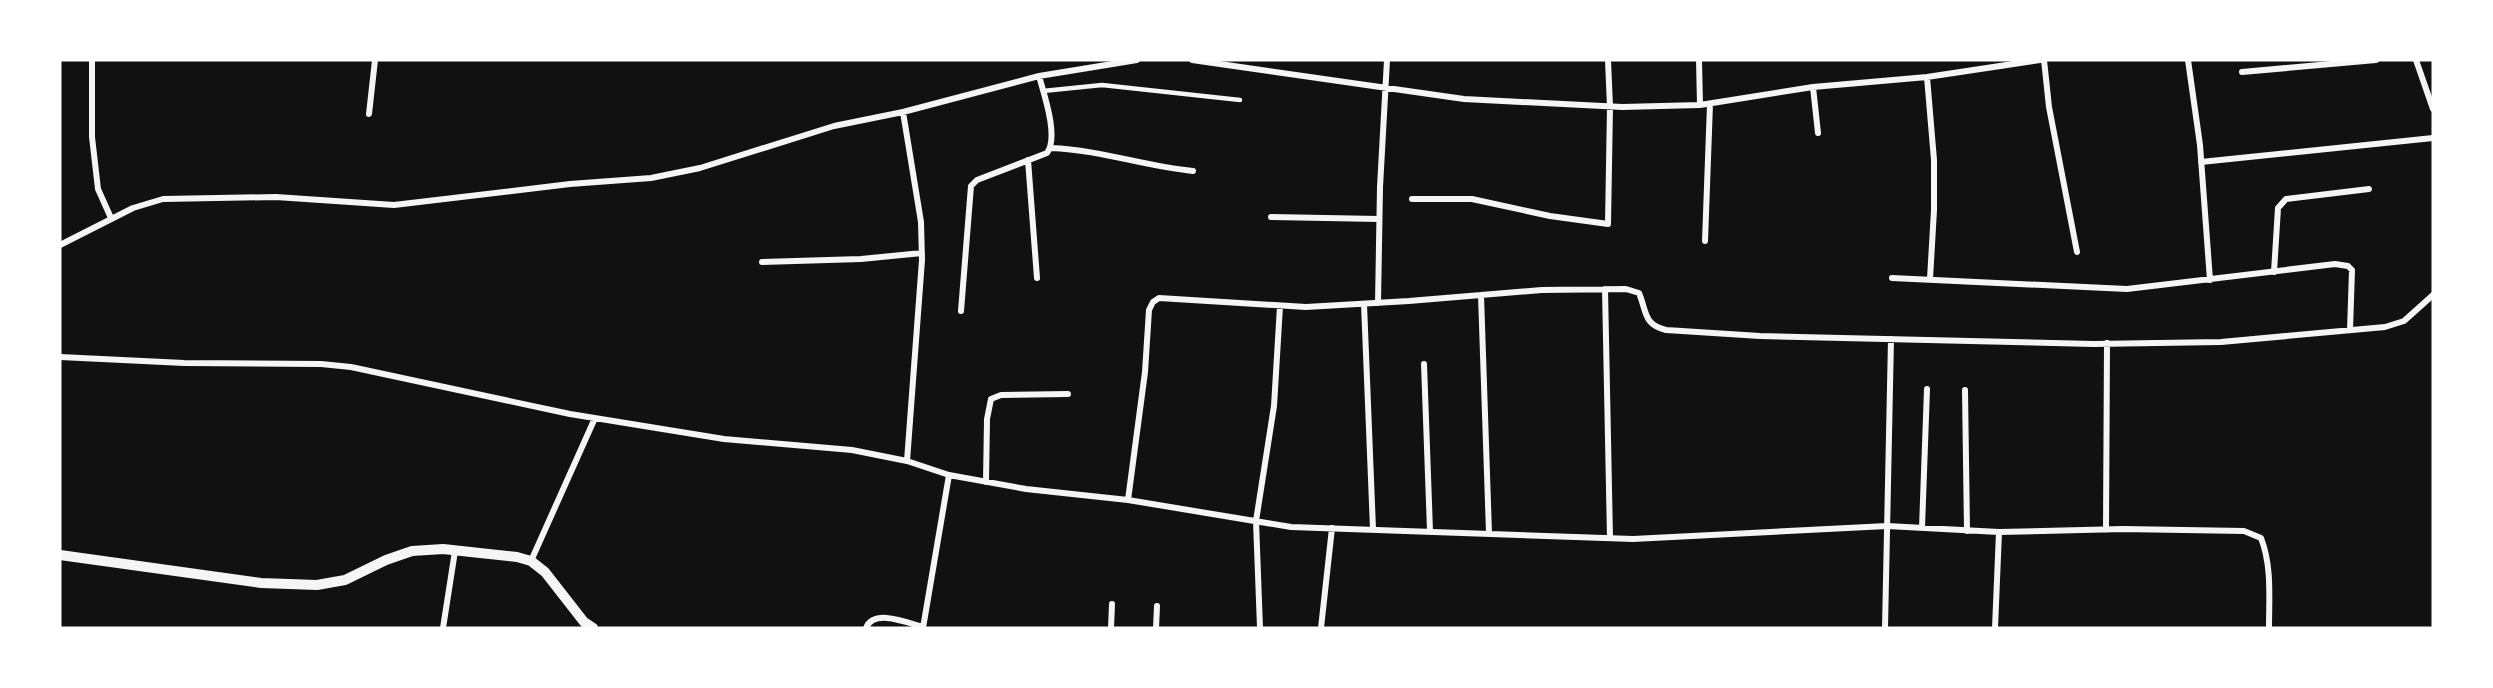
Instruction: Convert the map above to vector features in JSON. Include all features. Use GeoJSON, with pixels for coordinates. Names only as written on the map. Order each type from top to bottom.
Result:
{"type":"FeatureCollection","features":[{"type":"Feature","properties":{"kind":"street"},"geometry":{"type":"LineString","coordinates":[[92,60],[92,137],[99,189],[111,218]]}},
{"type":"Feature","properties":{"kind":"street"},"geometry":{"type":"LineString","coordinates":[[369,114],[375,60]]}},
{"type":"Feature","properties":{"kind":"street"},"geometry":{"type":"LineString","coordinates":[[60,245],[132,208],[163,200],[276,196],[394,205],[570,184],[651,178],[700,168],[834,126],[903,112],[1039,76],[1137,60]]}},
{"type":"Feature","properties":{"kind":"street"},"geometry":{"type":"LineString","coordinates":[[1192,60],[1464,99],[1610,107],[1701,105],[1814,87],[1927,77],[2042,60],[2077,252]]}},
{"type":"Feature","properties":{"kind":"street"},"geometry":{"type":"LineString","coordinates":[[1377,303],[1379,219],[1388,60]]}},
{"type":"Feature","properties":{"kind":"street"},"geometry":{"type":"LineString","coordinates":[[1412,199],[1472,199],[1550,216],[1608,224],[1610,107],[1608,60]]}},
{"type":"Feature","properties":{"kind":"street"},"geometry":{"type":"LineString","coordinates":[[1699,60],[1701,105]]}},
{"type":"Feature","properties":{"kind":"street"},"geometry":{"type":"LineString","coordinates":[[2188,60],[2201,162],[2210,280]]}},
{"type":"Feature","properties":{"kind":"street"},"geometry":{"type":"LineString","coordinates":[[2242,72],[2376,60]]}},
{"type":"Feature","properties":{"kind":"street"},"geometry":{"type":"LineString","coordinates":[[2416,60],[2433,109]]}},
{"type":"Feature","properties":{"kind":"street"},"geometry":{"type":"LineString","coordinates":[[961,310],[971,186],[977,180],[1047,153],[1051,148],[1051,126],[1039,76]]}},
{"type":"Feature","properties":{"kind":"street"},"geometry":{"type":"LineString","coordinates":[[1927,77],[1934,160],[1930,279]]}},
{"type":"Feature","properties":{"kind":"street"},"geometry":{"type":"LineString","coordinates":[[1814,87],[1818,133]]}},
{"type":"Feature","properties":{"kind":"street"},"geometry":{"type":"LineString","coordinates":[[1705,241],[1710,104]]}},
{"type":"Feature","properties":{"kind":"street"},"geometry":{"type":"LineString","coordinates":[[903,112],[921,222],[922,253],[919,323],[907,461]]}},
{"type":"Feature","properties":{"kind":"street"},"geometry":{"type":"LineString","coordinates":[[2201,162],[2433,138]]}},
{"type":"Feature","properties":{"kind":"street"},"geometry":{"type":"LineString","coordinates":[[1051,148],[1084,149],[1156,167],[1192,171]]}},
{"type":"Feature","properties":{"kind":"street"},"geometry":{"type":"LineString","coordinates":[[1028,160],[1037,278]]}},
{"type":"Feature","properties":{"kind":"street"},"geometry":{"type":"LineString","coordinates":[[2274,272],[2278,208],[2286,198],[2368,189]]}},
{"type":"Feature","properties":{"kind":"street"},"geometry":{"type":"LineString","coordinates":[[1270,217],[1379,219]]}},
{"type":"Feature","properties":{"kind":"street"},"geometry":{"type":"LineString","coordinates":[[762,262],[861,259],[922,253]]}},
{"type":"Feature","properties":{"kind":"street"},"geometry":{"type":"LineString","coordinates":[[1892,278],[2127,289],[2335,264],[2348,266],[2352,270],[2349,330]]}},
{"type":"Feature","properties":{"kind":"street"},"geometry":{"type":"LineString","coordinates":[[1605,289],[1610,426],[1610,538]]}},
{"type":"Feature","properties":{"kind":"street"},"geometry":{"type":"LineString","coordinates":[[1128,500],[1145,372],[1148,322],[1153,302],[1160,298],[1306,307],[1542,290],[1626,289],[1639,293],[1647,319],[1653,327],[1666,330],[1760,336],[2107,344],[2221,342],[2385,327],[2404,321],[2433,295]]}},
{"type":"Feature","properties":{"kind":"street"},"geometry":{"type":"LineString","coordinates":[[1481,295],[1489,533]]}},
{"type":"Feature","properties":{"kind":"street"},"geometry":{"type":"LineString","coordinates":[[1364,304],[1373,529]]}},
{"type":"Feature","properties":{"kind":"street"},"geometry":{"type":"LineString","coordinates":[[1260,628],[1256,521],[1274,406],[1280,306]]}},
{"type":"Feature","properties":{"kind":"street"},"geometry":{"type":"LineString","coordinates":[[1885,628],[1891,339]]}},
{"type":"Feature","properties":{"kind":"street"},"geometry":{"type":"LineString","coordinates":[[2106,530],[2107,344]]}},
{"type":"Feature","properties":{"kind":"street"},"geometry":{"type":"LineString","coordinates":[[60,357],[184,363],[321,364],[351,368],[596,418],[724,439],[852,450],[907,461],[949,475],[986,482],[1026,489],[1128,500],[1291,527],[1633,539],[1887,526],[2000,532],[2205,530],[2254,533],[2261,538],[2265,548],[2269,582],[2269,628]]}},
{"type":"Feature","properties":{"kind":"street"},"geometry":{"type":"LineString","coordinates":[[1424,364],[1430,531]]}},
{"type":"Feature","properties":{"kind":"street"},"geometry":{"type":"LineString","coordinates":[[1922,528],[1927,390]]}},
{"type":"Feature","properties":{"kind":"street"},"geometry":{"type":"LineString","coordinates":[[1965,390],[1967,531]]}},
{"type":"Feature","properties":{"kind":"street"},"geometry":{"type":"LineString","coordinates":[[986,482],[987,419],[991,399],[1001,395],[1068,394]]}},
{"type":"Feature","properties":{"kind":"street"},"geometry":{"type":"LineString","coordinates":[[531,561],[596,418]]}},
{"type":"Feature","properties":{"kind":"street"},"geometry":{"type":"LineString","coordinates":[[866,628],[874,618],[885,618],[923,628],[949,475]]}},
{"type":"Feature","properties":{"kind":"street"},"geometry":{"type":"LineString","coordinates":[[1321,628],[1332,528]]}},
{"type":"Feature","properties":{"kind":"street"},"geometry":{"type":"LineString","coordinates":[[1995,628],[2000,532]]}},
{"type":"Feature","properties":{"kind":"street"},"geometry":{"type":"LineString","coordinates":[[443,628],[455,550]]}},
{"type":"Feature","properties":{"kind":"street"},"geometry":{"type":"LineString","coordinates":[[60,555],[261,583],[318,585],[345,580],[386,560],[412,551],[455,550],[517,557],[531,561],[545,572],[584,622],[593,628]]}},
{"type":"Feature","properties":{"kind":"street"},"geometry":{"type":"LineString","coordinates":[[1111,628],[1112,604]]}},
{"type":"Feature","properties":{"kind":"street"},"geometry":{"type":"LineString","coordinates":[[1156,628],[1157,606]]}},
{"type":"Feature","properties":{"kind":"lane"},"geometry":{"type":"LineString","coordinates":[[1043,91],[1102,85],[1239,100]]}}]}
